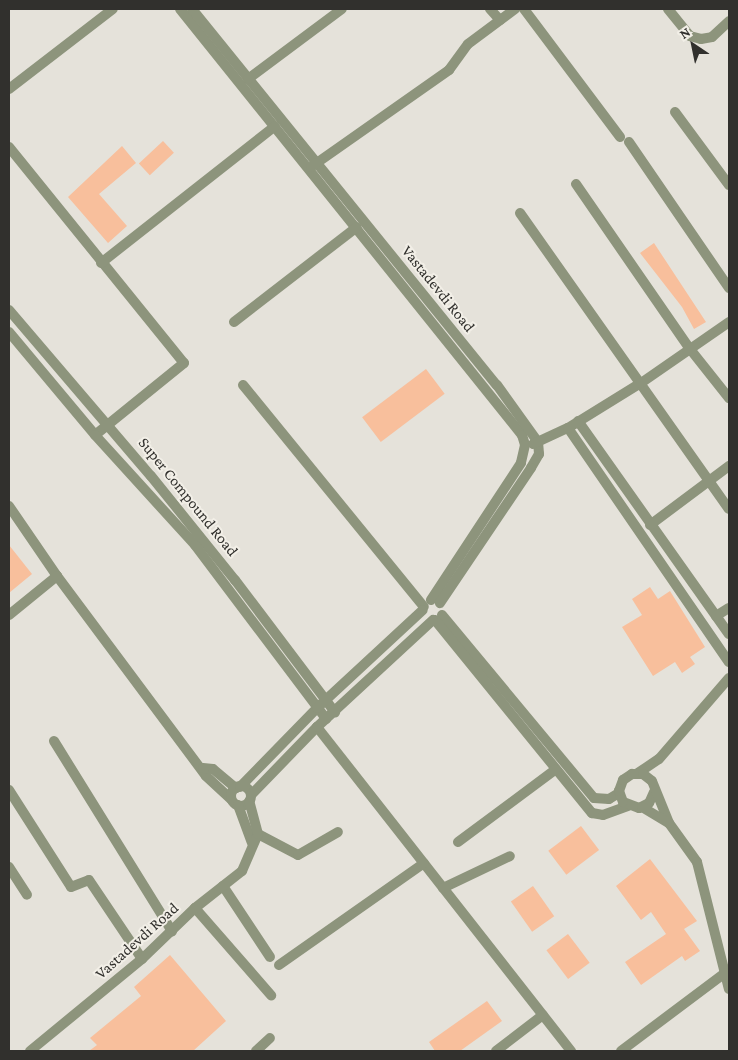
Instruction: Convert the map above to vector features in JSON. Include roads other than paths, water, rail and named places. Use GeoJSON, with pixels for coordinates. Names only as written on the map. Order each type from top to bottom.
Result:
{"type":"FeatureCollection","features":[{"type":"Feature","properties":{"kind":"street"},"geometry":{"type":"LineString","coordinates":[[9,90],[113,9]]}},
{"type":"Feature","properties":{"kind":"street","name":"Vastadevdi Road"},"geometry":{"type":"LineString","coordinates":[[180,9],[275,126],[313,166],[497,385],[538,442]]}},
{"type":"Feature","properties":{"kind":"street","name":"Vastadevdi Road"},"geometry":{"type":"LineString","coordinates":[[192,9],[248,79],[357,227],[517,426],[525,447]]}},
{"type":"Feature","properties":{"kind":"street"},"geometry":{"type":"LineString","coordinates":[[248,79],[342,9]]}},
{"type":"Feature","properties":{"kind":"street"},"geometry":{"type":"LineString","coordinates":[[490,9],[500,20]]}},
{"type":"Feature","properties":{"kind":"street"},"geometry":{"type":"LineString","coordinates":[[313,166],[449,70],[468,44],[515,9]]}},
{"type":"Feature","properties":{"kind":"street"},"geometry":{"type":"LineString","coordinates":[[524,9],[625,139],[729,288]]}},
{"type":"Feature","properties":{"kind":"street"},"geometry":{"type":"LineString","coordinates":[[668,9],[690,36],[701,39],[712,37],[729,21]]}},
{"type":"Feature","properties":{"kind":"street"},"geometry":{"type":"LineString","coordinates":[[675,112],[729,185]]}},
{"type":"Feature","properties":{"kind":"street"},"geometry":{"type":"LineString","coordinates":[[101,263],[275,126]]}},
{"type":"Feature","properties":{"kind":"street"},"geometry":{"type":"LineString","coordinates":[[9,147],[101,263],[184,363],[94,435]]}},
{"type":"Feature","properties":{"kind":"street"},"geometry":{"type":"LineString","coordinates":[[576,184],[690,349],[729,398]]}},
{"type":"Feature","properties":{"kind":"street"},"geometry":{"type":"LineString","coordinates":[[520,213],[729,509]]}},
{"type":"Feature","properties":{"kind":"street"},"geometry":{"type":"LineString","coordinates":[[234,322],[357,227]]}},
{"type":"Feature","properties":{"kind":"street","name":"Super Compound Road"},"geometry":{"type":"LineString","coordinates":[[9,310],[109,424],[236,580],[335,712]]}},
{"type":"Feature","properties":{"kind":"street"},"geometry":{"type":"LineString","coordinates":[[620,793],[609,799],[594,798],[437,619],[425,616],[429,605],[521,463],[525,447],[568,428],[641,383],[729,322]]}},
{"type":"Feature","properties":{"kind":"street","name":"Super Compound Road"},"geometry":{"type":"LineString","coordinates":[[9,332],[94,435],[194,545],[326,719]]}},
{"type":"Feature","properties":{"kind":"street"},"geometry":{"type":"LineString","coordinates":[[243,385],[429,605],[437,619],[555,770],[592,813],[603,815],[628,806],[642,807],[669,823]]}},
{"type":"Feature","properties":{"kind":"street"},"geometry":{"type":"LineString","coordinates":[[578,421],[729,634]]}},
{"type":"Feature","properties":{"kind":"street"},"geometry":{"type":"LineString","coordinates":[[568,428],[729,662]]}},
{"type":"Feature","properties":{"kind":"street"},"geometry":{"type":"LineString","coordinates":[[235,802],[238,787],[317,708],[429,605],[531,468],[538,454],[538,442]]}},
{"type":"Feature","properties":{"kind":"street"},"geometry":{"type":"LineString","coordinates":[[650,525],[729,466]]}},
{"type":"Feature","properties":{"kind":"street"},"geometry":{"type":"LineString","coordinates":[[9,506],[57,576],[202,768],[206,776],[235,802],[252,843]]}},
{"type":"Feature","properties":{"kind":"street"},"geometry":{"type":"LineString","coordinates":[[9,615],[57,576]]}},
{"type":"Feature","properties":{"kind":"street"},"geometry":{"type":"LineString","coordinates":[[716,616],[729,608]]}},
{"type":"Feature","properties":{"kind":"street"},"geometry":{"type":"LineString","coordinates":[[235,802],[250,798],[317,727],[437,619]]}},
{"type":"Feature","properties":{"kind":"street"},"geometry":{"type":"LineString","coordinates":[[628,806],[620,793],[623,780],[638,773],[659,759],[717,695],[729,678]]}},
{"type":"Feature","properties":{"kind":"street"},"geometry":{"type":"LineString","coordinates":[[717,695],[729,689]]}},
{"type":"Feature","properties":{"kind":"street"},"geometry":{"type":"LineString","coordinates":[[317,727],[571,1051]]}},
{"type":"Feature","properties":{"kind":"street"},"geometry":{"type":"LineString","coordinates":[[54,740],[172,931]]}},
{"type":"Feature","properties":{"kind":"street"},"geometry":{"type":"LineString","coordinates":[[659,759],[652,781],[654,792],[669,823],[697,862],[729,989]]}},
{"type":"Feature","properties":{"kind":"street"},"geometry":{"type":"LineString","coordinates":[[202,768],[212,769],[238,787],[248,789],[258,834],[298,855],[338,832]]}},
{"type":"Feature","properties":{"kind":"street"},"geometry":{"type":"LineString","coordinates":[[458,842],[555,770]]}},
{"type":"Feature","properties":{"kind":"street"},"geometry":{"type":"LineString","coordinates":[[638,773],[652,781]]}},
{"type":"Feature","properties":{"kind":"street"},"geometry":{"type":"LineString","coordinates":[[9,790],[71,887],[89,880],[142,960]]}},
{"type":"Feature","properties":{"kind":"street"},"geometry":{"type":"LineString","coordinates":[[642,807],[650,803],[654,792]]}},
{"type":"Feature","properties":{"kind":"street","name":"Vastadevdi Road"},"geometry":{"type":"LineString","coordinates":[[30,1051],[142,960],[195,908],[242,870],[252,843],[258,834]]}},
{"type":"Feature","properties":{"kind":"street"},"geometry":{"type":"LineString","coordinates":[[444,888],[510,856]]}},
{"type":"Feature","properties":{"kind":"street"},"geometry":{"type":"LineString","coordinates":[[279,965],[424,864]]}},
{"type":"Feature","properties":{"kind":"street"},"geometry":{"type":"LineString","coordinates":[[9,867],[26,895]]}},
{"type":"Feature","properties":{"kind":"street"},"geometry":{"type":"LineString","coordinates":[[223,886],[270,957]]}},
{"type":"Feature","properties":{"kind":"street"},"geometry":{"type":"LineString","coordinates":[[195,908],[271,995]]}},
{"type":"Feature","properties":{"kind":"street"},"geometry":{"type":"LineString","coordinates":[[621,1051],[725,973]]}},
{"type":"Feature","properties":{"kind":"street"},"geometry":{"type":"LineString","coordinates":[[496,1051],[543,1015]]}},
{"type":"Feature","properties":{"kind":"street"},"geometry":{"type":"LineString","coordinates":[[256,1051],[270,1038]]}}]}
